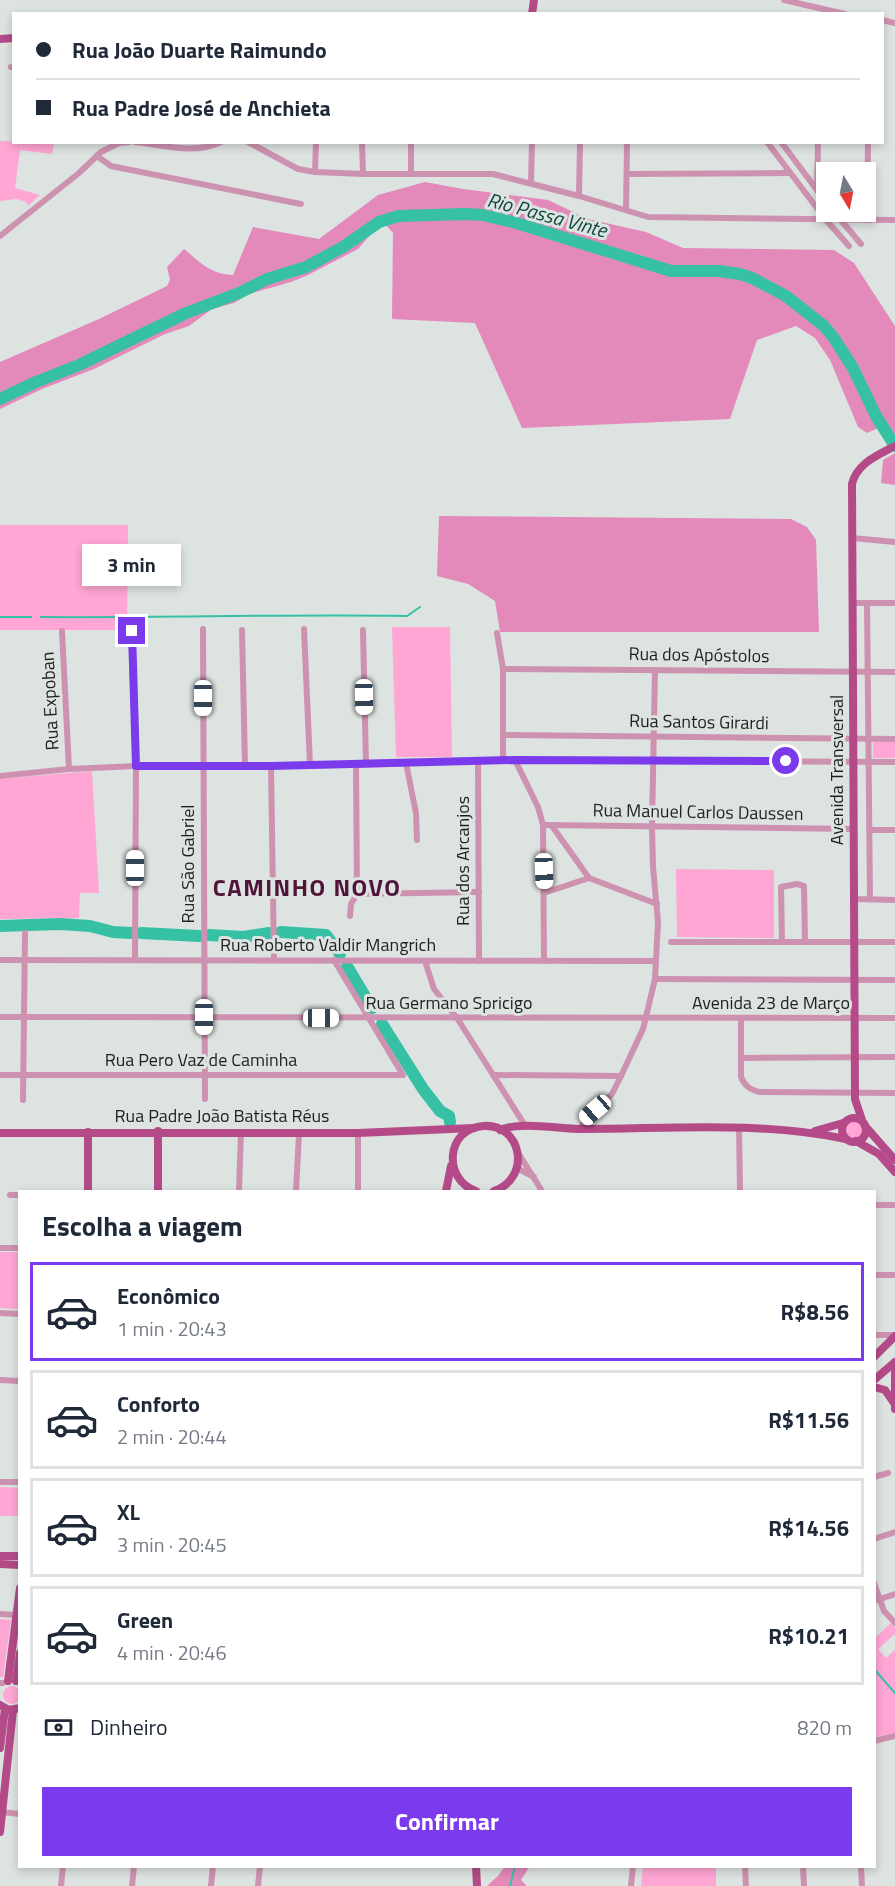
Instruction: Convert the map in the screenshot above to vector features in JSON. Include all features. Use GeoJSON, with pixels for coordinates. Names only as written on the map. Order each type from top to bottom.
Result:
{"type":"FeatureCollection","features":[{"type":"Feature","properties":{"kind":"main road","name":"Avenida Transversal"},"geometry":{"type":"LineString","coordinates":[[864,1124],[855,1096],[852,603],[854,477],[861,467],[895,446]]}},
{"type":"Feature","properties":{"kind":"main road","name":"Avenida Transversal"},"geometry":{"type":"LineString","coordinates":[[844,1122],[855,1096]]}},
{"type":"Feature","properties":{"kind":"main road"},"geometry":{"type":"LineString","coordinates":[[813,1132],[855,1118],[892,1152],[895,1160]]}},
{"type":"Feature","properties":{"kind":"main road"},"geometry":{"type":"LineString","coordinates":[[844,1122],[842,1130],[846,1139]]}},
{"type":"Feature","properties":{"kind":"main road"},"geometry":{"type":"LineString","coordinates":[[856,1142],[864,1136],[864,1124]]}},
{"type":"Feature","properties":{"kind":"main road","name":"Rua Padre João Batista Réus"},"geometry":{"type":"LineString","coordinates":[[0,1133],[158,1131],[358,1133],[489,1126],[500,1130]]}},
{"type":"Feature","properties":{"kind":"main road"},"geometry":{"type":"LineString","coordinates":[[510,1138],[522,1126]]}},
{"type":"Feature","properties":{"kind":"main road"},"geometry":{"type":"LineString","coordinates":[[500,1130],[522,1126],[580,1129],[739,1127],[813,1132],[846,1139],[872,1149],[886,1160],[895,1172]]}},
{"type":"Feature","properties":{"kind":"main road"},"geometry":{"type":"LineString","coordinates":[[446,1190],[453,1151],[457,1142],[465,1133],[474,1128]]}},
{"type":"Feature","properties":{"kind":"main road"},"geometry":{"type":"LineString","coordinates":[[443,1129],[457,1142]]}},
{"type":"Feature","properties":{"kind":"main road"},"geometry":{"type":"LineString","coordinates":[[496,1190],[508,1183],[517,1168],[517,1152],[510,1138],[500,1130]]}},
{"type":"Feature","properties":{"kind":"main road"},"geometry":{"type":"LineString","coordinates":[[158,1131],[158,1190]]}},
{"type":"Feature","properties":{"kind":"main road"},"geometry":{"type":"LineString","coordinates":[[88,1132],[88,1190]]}},
{"type":"Feature","properties":{"kind":"main road"},"geometry":{"type":"LineString","coordinates":[[872,1149],[892,1152]]}},
{"type":"Feature","properties":{"kind":"main road"},"geometry":{"type":"LineString","coordinates":[[452,1162],[458,1179],[473,1190]]}},
{"type":"Feature","properties":{"kind":"main road"},"geometry":{"type":"LineString","coordinates":[[876,1355],[895,1336]]}},
{"type":"Feature","properties":{"kind":"main road"},"geometry":{"type":"LineString","coordinates":[[894,1406],[895,1362]]}},
{"type":"Feature","properties":{"kind":"main road"},"geometry":{"type":"LineString","coordinates":[[876,1378],[895,1362]]}},
{"type":"Feature","properties":{"kind":"main road"},"geometry":{"type":"LineString","coordinates":[[876,1388],[885,1390],[894,1406]]}},
{"type":"Feature","properties":{"kind":"main road"},"geometry":{"type":"LineString","coordinates":[[0,1556],[18,1556]]}},
{"type":"Feature","properties":{"kind":"main road"},"geometry":{"type":"LineString","coordinates":[[0,1564],[18,1565]]}},
{"type":"Feature","properties":{"kind":"main road"},"geometry":{"type":"LineString","coordinates":[[8,1683],[18,1602]]}},
{"type":"Feature","properties":{"kind":"main road"},"geometry":{"type":"LineString","coordinates":[[8,1683],[18,1658]]}},
{"type":"Feature","properties":{"kind":"main road"},"geometry":{"type":"LineString","coordinates":[[0,1748],[6,1708]]}},
{"type":"Feature","properties":{"kind":"main road"},"geometry":{"type":"LineString","coordinates":[[0,1832],[6,1708]]}},
{"type":"Feature","properties":{"kind":"main road"},"geometry":{"type":"LineString","coordinates":[[476,1868],[477,1886]]}},
{"type":"Feature","properties":{"kind":"street"},"geometry":{"type":"LineString","coordinates":[[784,0],[834,12]]}},
{"type":"Feature","properties":{"kind":"street"},"geometry":{"type":"LineString","coordinates":[[0,236],[97,156],[117,144]]}},
{"type":"Feature","properties":{"kind":"street"},"geometry":{"type":"LineString","coordinates":[[168,144],[206,147],[215,144]]}},
{"type":"Feature","properties":{"kind":"street"},"geometry":{"type":"LineString","coordinates":[[252,144],[298,169],[315,172],[480,173],[531,183],[639,215],[660,218],[816,220]]}},
{"type":"Feature","properties":{"kind":"street"},"geometry":{"type":"LineString","coordinates":[[315,172],[316,144]]}},
{"type":"Feature","properties":{"kind":"street"},"geometry":{"type":"LineString","coordinates":[[362,144],[363,174]]}},
{"type":"Feature","properties":{"kind":"street"},"geometry":{"type":"LineString","coordinates":[[411,144],[411,173]]}},
{"type":"Feature","properties":{"kind":"street"},"geometry":{"type":"LineString","coordinates":[[531,183],[532,144]]}},
{"type":"Feature","properties":{"kind":"street"},"geometry":{"type":"LineString","coordinates":[[579,196],[580,144]]}},
{"type":"Feature","properties":{"kind":"street"},"geometry":{"type":"LineString","coordinates":[[626,210],[627,144]]}},
{"type":"Feature","properties":{"kind":"street"},"geometry":{"type":"LineString","coordinates":[[768,144],[816,207]]}},
{"type":"Feature","properties":{"kind":"street"},"geometry":{"type":"LineString","coordinates":[[782,144],[816,189]]}},
{"type":"Feature","properties":{"kind":"street"},"geometry":{"type":"LineString","coordinates":[[818,144],[818,162]]}},
{"type":"Feature","properties":{"kind":"street"},"geometry":{"type":"LineString","coordinates":[[868,144],[868,162]]}},
{"type":"Feature","properties":{"kind":"street"},"geometry":{"type":"LineString","coordinates":[[97,156],[111,166],[302,204]]}},
{"type":"Feature","properties":{"kind":"street"},"geometry":{"type":"LineString","coordinates":[[627,174],[789,173]]}},
{"type":"Feature","properties":{"kind":"street"},"geometry":{"type":"LineString","coordinates":[[876,220],[895,220]]}},
{"type":"Feature","properties":{"kind":"street"},"geometry":{"type":"LineString","coordinates":[[828,222],[849,246]]}},
{"type":"Feature","properties":{"kind":"street"},"geometry":{"type":"LineString","coordinates":[[842,222],[861,244]]}},
{"type":"Feature","properties":{"kind":"street"},"geometry":{"type":"LineString","coordinates":[[852,538],[895,542]]}},
{"type":"Feature","properties":{"kind":"street"},"geometry":{"type":"LineString","coordinates":[[852,603],[895,603]]}},
{"type":"Feature","properties":{"kind":"street"},"geometry":{"type":"LineString","coordinates":[[867,603],[870,899]]}},
{"type":"Feature","properties":{"kind":"street","name":"Rua São Gabriel"},"geometry":{"type":"LineString","coordinates":[[203,629],[205,1099]]}},
{"type":"Feature","properties":{"kind":"street"},"geometry":{"type":"LineString","coordinates":[[304,629],[310,765]]}},
{"type":"Feature","properties":{"kind":"street"},"geometry":{"type":"LineString","coordinates":[[242,630],[246,766]]}},
{"type":"Feature","properties":{"kind":"street"},"geometry":{"type":"LineString","coordinates":[[363,630],[366,764]]}},
{"type":"Feature","properties":{"kind":"street","name":"Rua Expoban"},"geometry":{"type":"LineString","coordinates":[[62,631],[69,769]]}},
{"type":"Feature","properties":{"kind":"street"},"geometry":{"type":"LineString","coordinates":[[132,631],[136,766],[135,960]]}},
{"type":"Feature","properties":{"kind":"street"},"geometry":{"type":"LineString","coordinates":[[497,633],[503,669],[503,760]]}},
{"type":"Feature","properties":{"kind":"street","name":"Rua dos Apóstolos"},"geometry":{"type":"LineString","coordinates":[[503,669],[895,672]]}},
{"type":"Feature","properties":{"kind":"street"},"geometry":{"type":"LineString","coordinates":[[580,1129],[586,1118],[612,1094],[621,1076],[647,1018],[655,979],[658,922],[652,827],[655,670]]}},
{"type":"Feature","properties":{"kind":"street","name":"Rua Santos Girardi"},"geometry":{"type":"LineString","coordinates":[[503,735],[895,739]]}},
{"type":"Feature","properties":{"kind":"street"},"geometry":{"type":"LineString","coordinates":[[0,776],[69,769],[136,766],[356,765],[503,760],[895,762]]}},
{"type":"Feature","properties":{"kind":"street"},"geometry":{"type":"LineString","coordinates":[[515,760],[538,807],[543,825],[544,961]]}},
{"type":"Feature","properties":{"kind":"street","name":"Rua dos Arcanjos"},"geometry":{"type":"LineString","coordinates":[[478,761],[479,961]]}},
{"type":"Feature","properties":{"kind":"street"},"geometry":{"type":"LineString","coordinates":[[406,763],[416,813],[417,840]]}},
{"type":"Feature","properties":{"kind":"street"},"geometry":{"type":"LineString","coordinates":[[350,916],[351,904],[357,894],[356,765]]}},
{"type":"Feature","properties":{"kind":"street"},"geometry":{"type":"LineString","coordinates":[[271,766],[274,960]]}},
{"type":"Feature","properties":{"kind":"street","name":"Rua Manuel Carlos Daussen"},"geometry":{"type":"LineString","coordinates":[[543,825],[853,830]]}},
{"type":"Feature","properties":{"kind":"street"},"geometry":{"type":"LineString","coordinates":[[552,826],[589,878],[635,898],[657,904]]}},
{"type":"Feature","properties":{"kind":"street"},"geometry":{"type":"LineString","coordinates":[[869,830],[895,830]]}},
{"type":"Feature","properties":{"kind":"street"},"geometry":{"type":"LineString","coordinates":[[544,893],[589,878]]}},
{"type":"Feature","properties":{"kind":"street"},"geometry":{"type":"LineString","coordinates":[[782,942],[781,887],[797,884],[804,886],[805,942]]}},
{"type":"Feature","properties":{"kind":"street"},"geometry":{"type":"LineString","coordinates":[[357,894],[479,892]]}},
{"type":"Feature","properties":{"kind":"street"},"geometry":{"type":"LineString","coordinates":[[854,899],[895,900]]}},
{"type":"Feature","properties":{"kind":"street"},"geometry":{"type":"LineString","coordinates":[[23,1100],[25,933]]}},
{"type":"Feature","properties":{"kind":"street"},"geometry":{"type":"LineString","coordinates":[[671,942],[895,942]]}},
{"type":"Feature","properties":{"kind":"street","name":"Rua Roberto Valdir Mangrich"},"geometry":{"type":"LineString","coordinates":[[0,960],[655,961]]}},
{"type":"Feature","properties":{"kind":"street"},"geometry":{"type":"LineString","coordinates":[[334,960],[368,1018]]}},
{"type":"Feature","properties":{"kind":"street"},"geometry":{"type":"LineString","coordinates":[[425,961],[434,989],[457,1018],[522,1126]]}},
{"type":"Feature","properties":{"kind":"street"},"geometry":{"type":"LineString","coordinates":[[655,979],[895,980]]}},
{"type":"Feature","properties":{"kind":"street","name":"Rua Germano Spricigo"},"geometry":{"type":"LineString","coordinates":[[0,1017],[647,1018]]}},
{"type":"Feature","properties":{"kind":"street","name":"Rua Pero Vaz de Caminha"},"geometry":{"type":"LineString","coordinates":[[0,1075],[403,1075],[368,1018]]}},
{"type":"Feature","properties":{"kind":"street","name":"Avenida 23 de Março"},"geometry":{"type":"LineString","coordinates":[[647,1018],[895,1018]]}},
{"type":"Feature","properties":{"kind":"street"},"geometry":{"type":"LineString","coordinates":[[741,1018],[741,1077],[745,1086],[750,1090],[855,1096],[895,1093]]}},
{"type":"Feature","properties":{"kind":"street"},"geometry":{"type":"LineString","coordinates":[[741,1058],[895,1058]]}},
{"type":"Feature","properties":{"kind":"street"},"geometry":{"type":"LineString","coordinates":[[493,1075],[621,1076]]}},
{"type":"Feature","properties":{"kind":"street"},"geometry":{"type":"LineString","coordinates":[[739,1127],[740,1190]]}},
{"type":"Feature","properties":{"kind":"street"},"geometry":{"type":"LineString","coordinates":[[238,1190],[241,1132]]}},
{"type":"Feature","properties":{"kind":"street"},"geometry":{"type":"LineString","coordinates":[[296,1190],[299,1133]]}},
{"type":"Feature","properties":{"kind":"street"},"geometry":{"type":"LineString","coordinates":[[358,1133],[358,1190]]}},
{"type":"Feature","properties":{"kind":"street"},"geometry":{"type":"LineString","coordinates":[[517,1152],[541,1190]]}},
{"type":"Feature","properties":{"kind":"street"},"geometry":{"type":"LineString","coordinates":[[517,1168],[534,1177]]}},
{"type":"Feature","properties":{"kind":"street"},"geometry":{"type":"LineString","coordinates":[[10,1196],[18,1195]]}},
{"type":"Feature","properties":{"kind":"street"},"geometry":{"type":"LineString","coordinates":[[876,1205],[895,1205]]}},
{"type":"Feature","properties":{"kind":"street"},"geometry":{"type":"LineString","coordinates":[[0,1248],[18,1248]]}},
{"type":"Feature","properties":{"kind":"street"},"geometry":{"type":"LineString","coordinates":[[876,1275],[895,1275]]}},
{"type":"Feature","properties":{"kind":"street"},"geometry":{"type":"LineString","coordinates":[[0,1313],[18,1314]]}},
{"type":"Feature","properties":{"kind":"street"},"geometry":{"type":"LineString","coordinates":[[876,1335],[895,1336]]}},
{"type":"Feature","properties":{"kind":"street"},"geometry":{"type":"LineString","coordinates":[[0,1380],[18,1381]]}},
{"type":"Feature","properties":{"kind":"street"},"geometry":{"type":"LineString","coordinates":[[876,1476],[888,1473]]}},
{"type":"Feature","properties":{"kind":"street"},"geometry":{"type":"LineString","coordinates":[[0,1482],[18,1482]]}},
{"type":"Feature","properties":{"kind":"street"},"geometry":{"type":"LineString","coordinates":[[876,1538],[895,1532]]}},
{"type":"Feature","properties":{"kind":"street"},"geometry":{"type":"LineString","coordinates":[[895,1594],[877,1600],[895,1623]]}},
{"type":"Feature","properties":{"kind":"street"},"geometry":{"type":"LineString","coordinates":[[0,1614],[16,1615]]}},
{"type":"Feature","properties":{"kind":"street"},"geometry":{"type":"LineString","coordinates":[[876,1741],[895,1736]]}},
{"type":"Feature","properties":{"kind":"street"},"geometry":{"type":"LineString","coordinates":[[1,1812],[18,1814]]}},
{"type":"Feature","properties":{"kind":"street"},"geometry":{"type":"LineString","coordinates":[[61,1886],[63,1868]]}},
{"type":"Feature","properties":{"kind":"street"},"geometry":{"type":"LineString","coordinates":[[132,1886],[134,1868]]}},
{"type":"Feature","properties":{"kind":"street"},"geometry":{"type":"LineString","coordinates":[[211,1886],[213,1868]]}},
{"type":"Feature","properties":{"kind":"street"},"geometry":{"type":"LineString","coordinates":[[258,1886],[260,1868]]}},
{"type":"Feature","properties":{"kind":"street"},"geometry":{"type":"LineString","coordinates":[[631,1886],[633,1868]]}},
{"type":"Feature","properties":{"kind":"street"},"geometry":{"type":"LineString","coordinates":[[745,1868],[746,1886]]}},
{"type":"Feature","properties":{"kind":"street"},"geometry":{"type":"LineString","coordinates":[[802,1868],[804,1886]]}},
{"type":"Feature","properties":{"kind":"street"},"geometry":{"type":"LineString","coordinates":[[861,1868],[862,1886]]}},
{"type":"Feature","properties":{"kind":"shaded area"},"geometry":{"type":"Polygon","coordinates":[[[0,141],[12,141],[12,144],[54,144],[52,154],[20,150],[15,188],[40,195],[28,206],[26,202],[17,199],[0,201],[0,141]]]}},
{"type":"Feature","properties":{"kind":"shaded area"},"geometry":{"type":"Polygon","coordinates":[[[425,182],[548,200],[588,219],[646,232],[683,248],[834,250],[854,263],[895,326],[895,434],[883,426],[867,433],[858,427],[830,360],[815,338],[796,326],[757,340],[730,419],[522,428],[475,323],[392,319],[393,233],[386,225],[377,227],[358,249],[308,275],[212,309],[189,326],[165,334],[94,369],[42,389],[0,409],[0,362],[99,319],[167,286],[170,280],[167,267],[184,249],[212,270],[233,275],[253,227],[319,239],[378,195],[425,182]]]}},
{"type":"Feature","properties":{"kind":"shaded area"},"geometry":{"type":"Polygon","coordinates":[[[895,453],[895,485],[881,483],[883,460],[895,453]]]}},
{"type":"Feature","properties":{"kind":"shaded area"},"geometry":{"type":"Polygon","coordinates":[[[439,516],[791,519],[807,527],[816,540],[819,632],[500,632],[495,601],[468,584],[437,576],[439,516]]]}},
{"type":"Feature","properties":{"kind":"shaded area"},"geometry":{"type":"Polygon","coordinates":[[[0,525],[128,525],[127,630],[0,630],[0,525]]]}},
{"type":"Feature","properties":{"kind":"shaded area"},"geometry":{"type":"Polygon","coordinates":[[[392,627],[450,627],[452,757],[396,757],[392,627]]]}},
{"type":"Feature","properties":{"kind":"shaded area"},"geometry":{"type":"Polygon","coordinates":[[[873,742],[895,742],[895,758],[873,758],[873,742]]]}},
{"type":"Feature","properties":{"kind":"shaded area"},"geometry":{"type":"Polygon","coordinates":[[[92,771],[99,893],[80,893],[79,918],[0,919],[0,779],[92,771]]]}},
{"type":"Feature","properties":{"kind":"shaded area"},"geometry":{"type":"Polygon","coordinates":[[[676,869],[774,870],[774,938],[677,937],[676,869]]]}},
{"type":"Feature","properties":{"kind":"shaded area"},"geometry":{"type":"Polygon","coordinates":[[[854,1121],[860,1124],[863,1130],[860,1136],[854,1139],[848,1136],[845,1130],[848,1124],[854,1121]]]}},
{"type":"Feature","properties":{"kind":"shaded area"},"geometry":{"type":"Polygon","coordinates":[[[0,1252],[18,1252],[18,1309],[0,1308],[0,1252]]]}},
{"type":"Feature","properties":{"kind":"shaded area"},"geometry":{"type":"Polygon","coordinates":[[[0,1487],[18,1488],[18,1516],[0,1516],[0,1487]]]}},
{"type":"Feature","properties":{"kind":"shaded area"},"geometry":{"type":"Polygon","coordinates":[[[0,1619],[11,1620],[3,1677],[0,1677],[0,1619]]]}},
{"type":"Feature","properties":{"kind":"shaded area"},"geometry":{"type":"Polygon","coordinates":[[[891,1623],[895,1628],[895,1634],[878,1649],[886,1658],[895,1650],[895,1733],[876,1737],[876,1637],[891,1623]]]}},
{"type":"Feature","properties":{"kind":"shaded area"},"geometry":{"type":"Polygon","coordinates":[[[9,1687],[18,1689],[18,1701],[12,1704],[6,1701],[3,1695],[9,1687]]]}},
{"type":"Feature","properties":{"kind":"shaded area"},"geometry":{"type":"Polygon","coordinates":[[[504,1868],[529,1868],[521,1880],[527,1886],[487,1886],[504,1868]]]}},
{"type":"Feature","properties":{"kind":"shaded area"},"geometry":{"type":"Polygon","coordinates":[[[643,1868],[716,1868],[716,1886],[641,1886],[643,1868]]]}},
{"type":"Feature","properties":{"kind":"waterway","name":"Rio Passa Vinte"},"geometry":{"type":"LineString","coordinates":[[0,399],[79,365],[186,313],[239,293],[267,279],[306,267],[343,247],[379,222],[398,216],[465,214],[483,215],[513,222],[671,271],[719,271],[740,274],[786,296],[824,326],[834,338],[895,446]]}},
{"type":"Feature","properties":{"kind":"waterway"},"geometry":{"type":"LineString","coordinates":[[41,617],[407,616],[420,607]]}},
{"type":"Feature","properties":{"kind":"waterway"},"geometry":{"type":"LineString","coordinates":[[0,617],[31,617]]}},
{"type":"Feature","properties":{"kind":"waterway"},"geometry":{"type":"LineString","coordinates":[[0,926],[60,924],[131,933]]}},
{"type":"Feature","properties":{"kind":"waterway"},"geometry":{"type":"LineString","coordinates":[[281,932],[326,935],[340,954]]}},
{"type":"Feature","properties":{"kind":"waterway"},"geometry":{"type":"LineString","coordinates":[[141,933],[199,936]]}},
{"type":"Feature","properties":{"kind":"waterway"},"geometry":{"type":"LineString","coordinates":[[209,935],[243,937],[269,933]]}},
{"type":"Feature","properties":{"kind":"waterway"},"geometry":{"type":"LineString","coordinates":[[347,966],[372,1008]]}},
{"type":"Feature","properties":{"kind":"waterway"},"geometry":{"type":"LineString","coordinates":[[382,1024],[423,1089],[440,1111],[449,1116],[450,1122]]}},
{"type":"Feature","properties":{"kind":"waterway"},"geometry":{"type":"LineString","coordinates":[[876,1671],[895,1693]]}},
{"type":"Feature","properties":{"kind":"waterway"},"geometry":{"type":"LineString","coordinates":[[510,1886],[514,1868]]}},
{"type":"Feature","properties":{"kind":"district","name":"CAMINHO NOVO"},"geometry":{"type":"Point","coordinates":[307,888]}},
{"type":"Feature","properties":{"kind":"route"},"geometry":{"type":"LineString","coordinates":[[132,631],[136,766],[271,766],[515,760],[786,761]]}}]}
